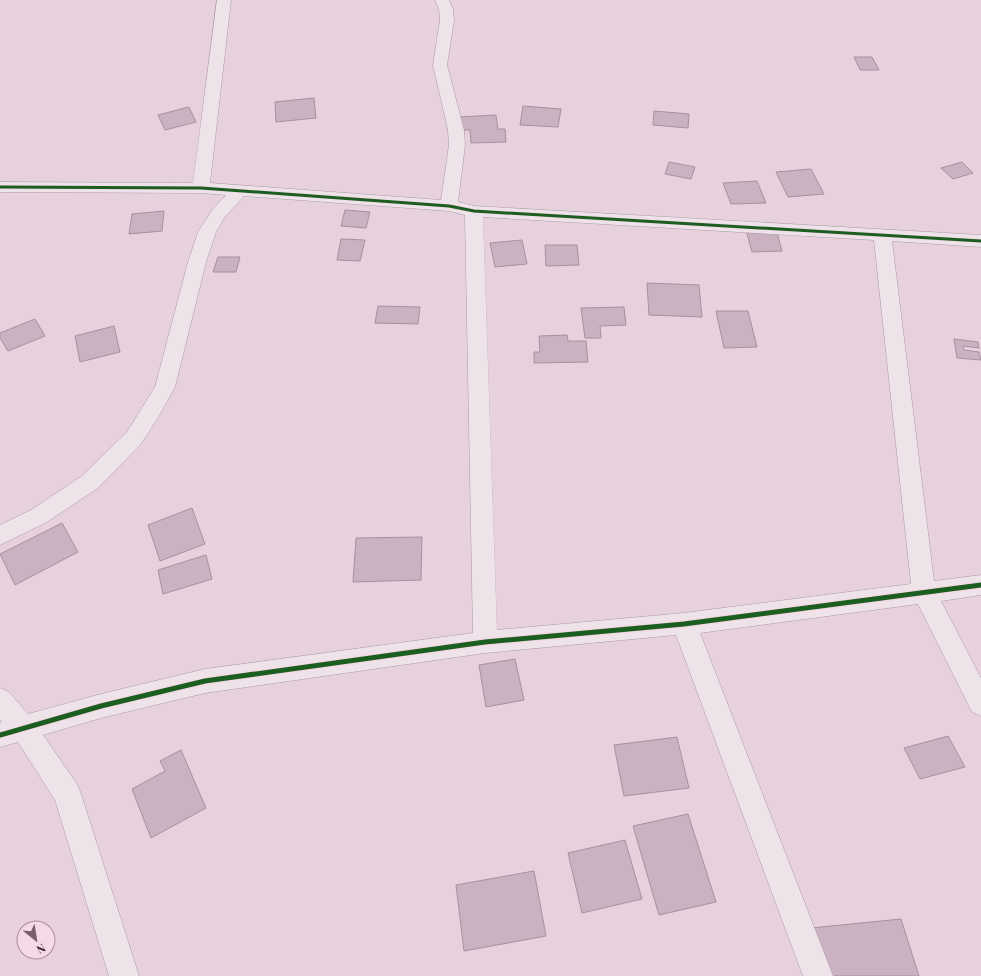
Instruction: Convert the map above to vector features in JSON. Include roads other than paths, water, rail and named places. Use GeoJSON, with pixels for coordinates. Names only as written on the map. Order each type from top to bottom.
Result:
{"type":"FeatureCollection","features":[{"type":"Feature","properties":{"kind":"street"},"geometry":{"type":"LineString","coordinates":[[201,188],[224,0]]}},
{"type":"Feature","properties":{"kind":"street"},"geometry":{"type":"LineString","coordinates":[[442,0],[446,9],[447,20],[440,65],[456,130],[457,145],[449,206]]}},
{"type":"Feature","properties":{"kind":"street"},"geometry":{"type":"LineString","coordinates":[[0,187],[201,188],[239,192],[449,206],[474,211],[981,241]]}},
{"type":"Feature","properties":{"kind":"street"},"geometry":{"type":"LineString","coordinates":[[0,536],[39,516],[90,482],[134,438],[152,411],[165,387],[197,262],[207,232],[218,214],[239,192]]}},
{"type":"Feature","properties":{"kind":"street"},"geometry":{"type":"LineString","coordinates":[[474,211],[485,642]]}},
{"type":"Feature","properties":{"kind":"street"},"geometry":{"type":"LineString","coordinates":[[882,235],[924,592],[981,704]]}},
{"type":"Feature","properties":{"kind":"street"},"geometry":{"type":"LineString","coordinates":[[12,732],[101,706],[205,681],[485,642],[684,624],[981,585]]}},
{"type":"Feature","properties":{"kind":"street"},"geometry":{"type":"LineString","coordinates":[[684,624],[818,976]]}},
{"type":"Feature","properties":{"kind":"street"},"geometry":{"type":"LineString","coordinates":[[0,700],[12,732],[67,794],[124,976]]}}]}
